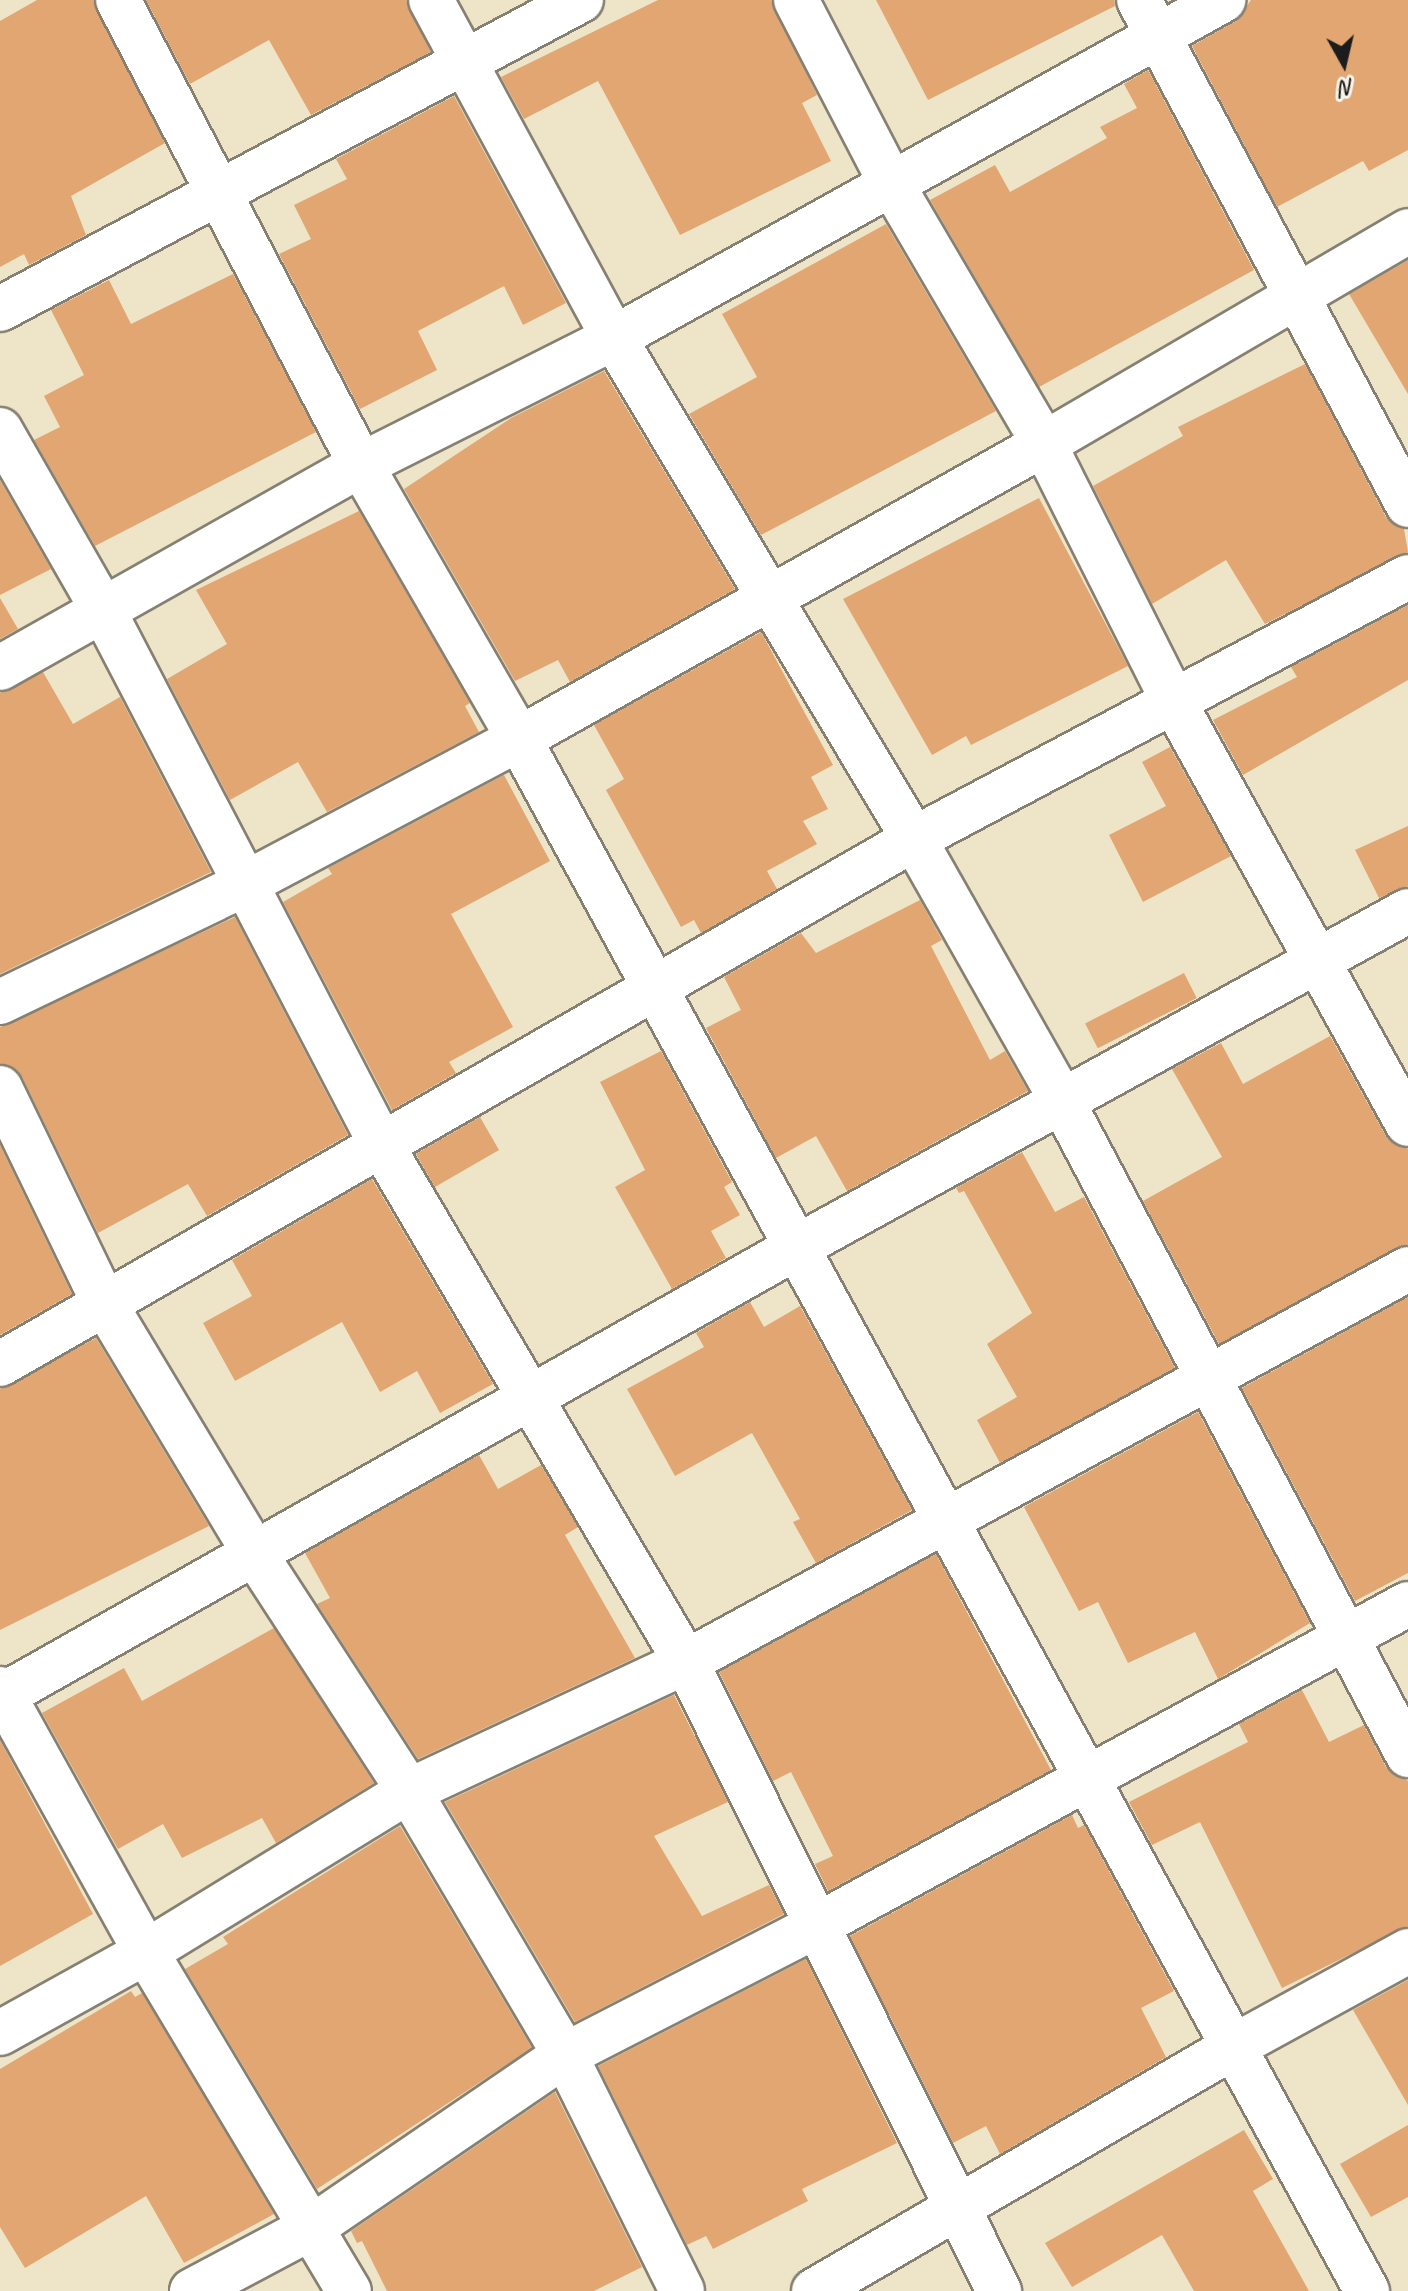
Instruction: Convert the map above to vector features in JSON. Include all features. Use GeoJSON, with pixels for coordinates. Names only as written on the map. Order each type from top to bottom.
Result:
{"type":"FeatureCollection","features":[{"type":"Feature","properties":{"kind":"street"},"geometry":{"type":"LineString","coordinates":[[118,0],[222,192],[361,465],[519,739],[657,989],[1367,2291]]}},
{"type":"Feature","properties":{"kind":"street"},"geometry":{"type":"LineString","coordinates":[[431,0],[614,338],[914,839],[1062,1101],[1408,1755]]}},
{"type":"Feature","properties":{"kind":"street"},"geometry":{"type":"LineString","coordinates":[[0,309],[581,0]]}},
{"type":"Feature","properties":{"kind":"street"},"geometry":{"type":"LineString","coordinates":[[796,0],[890,181],[1044,444],[1175,704],[1314,962],[1408,1124]]}},
{"type":"Feature","properties":{"kind":"street"},"geometry":{"type":"LineString","coordinates":[[0,668],[361,465],[614,338],[890,181],[1149,18],[1223,0]]}},
{"type":"Feature","properties":{"kind":"street"},"geometry":{"type":"LineString","coordinates":[[1149,18],[1408,505]]}},
{"type":"Feature","properties":{"kind":"street"},"geometry":{"type":"LineString","coordinates":[[0,1002],[243,885],[519,739],[1044,444],[1408,231]]}},
{"type":"Feature","properties":{"kind":"street"},"geometry":{"type":"LineString","coordinates":[[0,430],[103,610],[243,885],[382,1146],[526,1399],[686,1662],[814,1927],[999,2291]]}},
{"type":"Feature","properties":{"kind":"street"},"geometry":{"type":"LineString","coordinates":[[0,1364],[103,1301],[382,1146],[914,839],[1175,704],[1408,577]]}},
{"type":"Feature","properties":{"kind":"street"},"geometry":{"type":"LineString","coordinates":[[349,2291],[314,2226],[146,1952],[1,1694],[797,1247],[1408,911]]}},
{"type":"Feature","properties":{"kind":"street"},"geometry":{"type":"LineString","coordinates":[[0,1088],[103,1301],[253,1551],[409,1791],[565,2055],[682,2291]]}},
{"type":"Feature","properties":{"kind":"street"},"geometry":{"type":"LineString","coordinates":[[0,2033],[146,1952],[409,1791],[686,1662],[1408,1269]]}},
{"type":"Feature","properties":{"kind":"street"},"geometry":{"type":"LineString","coordinates":[[192,2291],[314,2226],[565,2055],[814,1927],[1408,1604]]}},
{"type":"Feature","properties":{"kind":"street"},"geometry":{"type":"LineString","coordinates":[[814,2291],[1233,2047],[1408,1951]]}},
{"type":"Feature","properties":{"kind":"building"},"geometry":{"type":"Polygon","coordinates":[[[37,0],[93,0],[165,143],[71,196],[86,235],[29,265],[24,254],[0,267],[0,21],[37,0]]]}},
{"type":"Feature","properties":{"kind":"building"},"geometry":{"type":"Polygon","coordinates":[[[146,0],[406,0],[431,52],[311,115],[269,40],[190,84],[146,0]]]}},
{"type":"Feature","properties":{"kind":"building"},"geometry":{"type":"Polygon","coordinates":[[[658,0],[771,0],[817,95],[802,103],[831,161],[680,235],[598,81],[524,119],[501,77],[658,0]]]}},
{"type":"Feature","properties":{"kind":"building"},"geometry":{"type":"Polygon","coordinates":[[[876,0],[1114,0],[1115,6],[928,100],[876,0]]]}},
{"type":"Feature","properties":{"kind":"building"},"geometry":{"type":"Polygon","coordinates":[[[1251,0],[1408,0],[1408,150],[1369,171],[1363,161],[1277,207],[1192,46],[1236,21],[1251,0]]]}},
{"type":"Feature","properties":{"kind":"building"},"geometry":{"type":"Polygon","coordinates":[[[1148,70],[1254,270],[1039,387],[930,200],[995,165],[1010,192],[1107,138],[1100,127],[1137,108],[1124,84],[1148,70]]]}},
{"type":"Feature","properties":{"kind":"building"},"geometry":{"type":"Polygon","coordinates":[[[454,96],[566,303],[523,325],[504,286],[418,331],[437,370],[360,409],[279,254],[311,239],[294,205],[347,179],[336,159],[454,96]]]}},
{"type":"Feature","properties":{"kind":"building"},"geometry":{"type":"Polygon","coordinates":[[[886,224],[996,411],[761,535],[689,414],[757,377],[722,314],[886,224]]]}},
{"type":"Feature","properties":{"kind":"building"},"geometry":{"type":"Polygon","coordinates":[[[1408,260],[1408,394],[1349,294],[1408,260]]]}},
{"type":"Feature","properties":{"kind":"building"},"geometry":{"type":"Polygon","coordinates":[[[233,274],[316,432],[95,546],[34,440],[60,427],[44,396],[84,375],[51,310],[109,280],[131,324],[233,274]]]}},
{"type":"Feature","properties":{"kind":"building"},"geometry":{"type":"Polygon","coordinates":[[[1305,364],[1386,517],[1404,529],[1408,552],[1265,624],[1226,560],[1152,604],[1093,486],[1183,436],[1178,427],[1305,364]]]}},
{"type":"Feature","properties":{"kind":"building"},"geometry":{"type":"Polygon","coordinates":[[[604,371],[735,589],[570,682],[558,660],[515,681],[404,489],[511,418],[604,371]]]}},
{"type":"Feature","properties":{"kind":"building"},"geometry":{"type":"Polygon","coordinates":[[[0,480],[51,569],[0,595],[0,480]]]}},
{"type":"Feature","properties":{"kind":"building"},"geometry":{"type":"Polygon","coordinates":[[[1039,498],[1128,666],[971,745],[966,736],[932,755],[843,599],[1039,498]]]}},
{"type":"Feature","properties":{"kind":"building"},"geometry":{"type":"Polygon","coordinates":[[[359,511],[470,703],[465,706],[479,732],[327,812],[298,762],[230,800],[167,679],[227,644],[196,590],[359,511]]]}},
{"type":"Feature","properties":{"kind":"building"},"geometry":{"type":"Polygon","coordinates":[[[0,598],[18,629],[0,639],[0,598]]]}},
{"type":"Feature","properties":{"kind":"building"},"geometry":{"type":"Polygon","coordinates":[[[1408,605],[1408,680],[1243,775],[1213,720],[1297,677],[1291,667],[1408,605]]]}},
{"type":"Feature","properties":{"kind":"building"},"geometry":{"type":"Polygon","coordinates":[[[761,632],[833,765],[811,777],[828,809],[803,821],[817,844],[767,871],[777,889],[701,933],[694,920],[681,927],[606,790],[624,779],[594,725],[761,632]]]}},
{"type":"Feature","properties":{"kind":"building"},"geometry":{"type":"Polygon","coordinates":[[[43,672],[73,724],[120,697],[211,872],[0,974],[0,693],[43,672]]]}},
{"type":"Feature","properties":{"kind":"building"},"geometry":{"type":"Polygon","coordinates":[[[1170,747],[1231,856],[1143,902],[1109,835],[1166,806],[1142,762],[1170,747]]]}},
{"type":"Feature","properties":{"kind":"building"},"geometry":{"type":"Polygon","coordinates":[[[504,775],[550,861],[451,914],[513,1027],[449,1062],[456,1073],[392,1110],[283,902],[332,874],[328,868],[504,775]]]}},
{"type":"Feature","properties":{"kind":"building"},"geometry":{"type":"Polygon","coordinates":[[[1408,826],[1408,886],[1379,898],[1355,850],[1408,826]]]}},
{"type":"Feature","properties":{"kind":"building"},"geometry":{"type":"Polygon","coordinates":[[[920,900],[942,940],[931,946],[990,1060],[1005,1051],[1028,1091],[847,1191],[816,1136],[776,1158],[706,1028],[741,1010],[724,977],[801,933],[816,953],[920,900]]]}},
{"type":"Feature","properties":{"kind":"building"},"geometry":{"type":"Polygon","coordinates":[[[235,917],[348,1135],[207,1216],[188,1184],[98,1233],[22,1077],[0,1063],[0,1027],[235,917]]]}},
{"type":"Feature","properties":{"kind":"building"},"geometry":{"type":"Polygon","coordinates":[[[1184,973],[1197,998],[1098,1048],[1085,1023],[1184,973]]]}},
{"type":"Feature","properties":{"kind":"building"},"geometry":{"type":"Polygon","coordinates":[[[1330,1036],[1386,1136],[1408,1149],[1408,1244],[1219,1344],[1143,1201],[1222,1157],[1172,1069],[1221,1043],[1243,1084],[1330,1036]]]}},
{"type":"Feature","properties":{"kind":"building"},"geometry":{"type":"Polygon","coordinates":[[[661,1051],[732,1182],[724,1187],[740,1215],[711,1231],[726,1258],[672,1289],[615,1187],[645,1170],[600,1082],[661,1051]]]}},
{"type":"Feature","properties":{"kind":"building"},"geometry":{"type":"Polygon","coordinates":[[[480,1117],[499,1150],[435,1187],[416,1154],[480,1117]]]}},
{"type":"Feature","properties":{"kind":"building"},"geometry":{"type":"Polygon","coordinates":[[[0,1145],[72,1294],[0,1335],[0,1145]]]}},
{"type":"Feature","properties":{"kind":"building"},"geometry":{"type":"Polygon","coordinates":[[[1022,1152],[1055,1212],[1084,1197],[1175,1368],[1000,1463],[977,1420],[1017,1397],[987,1344],[1032,1313],[964,1191],[959,1193],[956,1188],[1022,1152]]]}},
{"type":"Feature","properties":{"kind":"building"},"geometry":{"type":"Polygon","coordinates":[[[372,1179],[493,1384],[440,1413],[417,1371],[380,1392],[342,1322],[235,1381],[203,1323],[252,1296],[232,1260],[372,1179]]]}},
{"type":"Feature","properties":{"kind":"building"},"geometry":{"type":"Polygon","coordinates":[[[1408,1297],[1408,1573],[1355,1601],[1242,1388],[1408,1297]]]}},
{"type":"Feature","properties":{"kind":"building"},"geometry":{"type":"Polygon","coordinates":[[[750,1302],[764,1327],[800,1306],[912,1510],[816,1563],[793,1522],[800,1519],[752,1433],[675,1476],[627,1389],[704,1347],[696,1333],[750,1302]]]}},
{"type":"Feature","properties":{"kind":"building"},"geometry":{"type":"Polygon","coordinates":[[[96,1338],[209,1526],[0,1630],[0,1389],[96,1338]]]}},
{"type":"Feature","properties":{"kind":"building"},"geometry":{"type":"Polygon","coordinates":[[[1198,1412],[1310,1623],[1218,1679],[1195,1632],[1128,1663],[1098,1602],[1079,1611],[1024,1507],[1198,1412]]]}},
{"type":"Feature","properties":{"kind":"building"},"geometry":{"type":"Polygon","coordinates":[[[479,1455],[498,1489],[541,1465],[578,1527],[565,1535],[635,1658],[418,1759],[317,1604],[330,1598],[305,1553],[479,1455]]]}},
{"type":"Feature","properties":{"kind":"building"},"geometry":{"type":"Polygon","coordinates":[[[936,1554],[1051,1770],[828,1891],[815,1864],[833,1856],[791,1772],[773,1781],[719,1672],[936,1554]]]}},
{"type":"Feature","properties":{"kind":"building"},"geometry":{"type":"Polygon","coordinates":[[[274,1628],[374,1783],[276,1843],[262,1818],[182,1858],[163,1824],[118,1849],[42,1713],[124,1668],[142,1701],[274,1628]]]}},
{"type":"Feature","properties":{"kind":"building"},"geometry":{"type":"Polygon","coordinates":[[[1302,1690],[1329,1742],[1364,1725],[1386,1767],[1408,1781],[1408,1926],[1282,1988],[1200,1822],[1152,1845],[1129,1802],[1248,1742],[1239,1724],[1302,1690]]]}},
{"type":"Feature","properties":{"kind":"building"},"geometry":{"type":"Polygon","coordinates":[[[674,1695],[728,1802],[654,1836],[702,1916],[769,1885],[784,1914],[575,2022],[445,1802],[674,1695]]]}},
{"type":"Feature","properties":{"kind":"building"},"geometry":{"type":"Polygon","coordinates":[[[0,1740],[93,1914],[0,1966],[0,1740]]]}},
{"type":"Feature","properties":{"kind":"building"},"geometry":{"type":"Polygon","coordinates":[[[1072,1815],[1078,1828],[1084,1825],[1174,1991],[1141,2008],[1166,2057],[1000,2154],[986,2126],[953,2143],[850,1936],[1072,1815]]]}},
{"type":"Feature","properties":{"kind":"building"},"geometry":{"type":"Polygon","coordinates":[[[400,1826],[532,2048],[317,2189],[185,1969],[228,1944],[223,1937],[400,1826]]]}},
{"type":"Feature","properties":{"kind":"building"},"geometry":{"type":"Polygon","coordinates":[[[806,1959],[897,2143],[802,2189],[808,2201],[713,2249],[706,2236],[687,2245],[598,2066],[806,1959]]]}},
{"type":"Feature","properties":{"kind":"building"},"geometry":{"type":"Polygon","coordinates":[[[1408,1980],[1408,2105],[1353,2010],[1408,1980]]]}},
{"type":"Feature","properties":{"kind":"building"},"geometry":{"type":"Polygon","coordinates":[[[131,1991],[135,1997],[142,1993],[274,2214],[184,2263],[146,2196],[25,2268],[0,2227],[0,2069],[131,1991]]]}},
{"type":"Feature","properties":{"kind":"building"},"geometry":{"type":"Polygon","coordinates":[[[555,2092],[642,2267],[594,2291],[387,2291],[362,2241],[357,2243],[351,2231],[555,2092]]]}},
{"type":"Feature","properties":{"kind":"building"},"geometry":{"type":"Polygon","coordinates":[[[1408,2125],[1408,2197],[1371,2217],[1340,2164],[1408,2125]]]}},
{"type":"Feature","properties":{"kind":"building"},"geometry":{"type":"Polygon","coordinates":[[[1244,2130],[1273,2179],[1253,2191],[1309,2291],[1194,2291],[1162,2235],[1072,2287],[1045,2243],[1244,2130]]]}}]}
